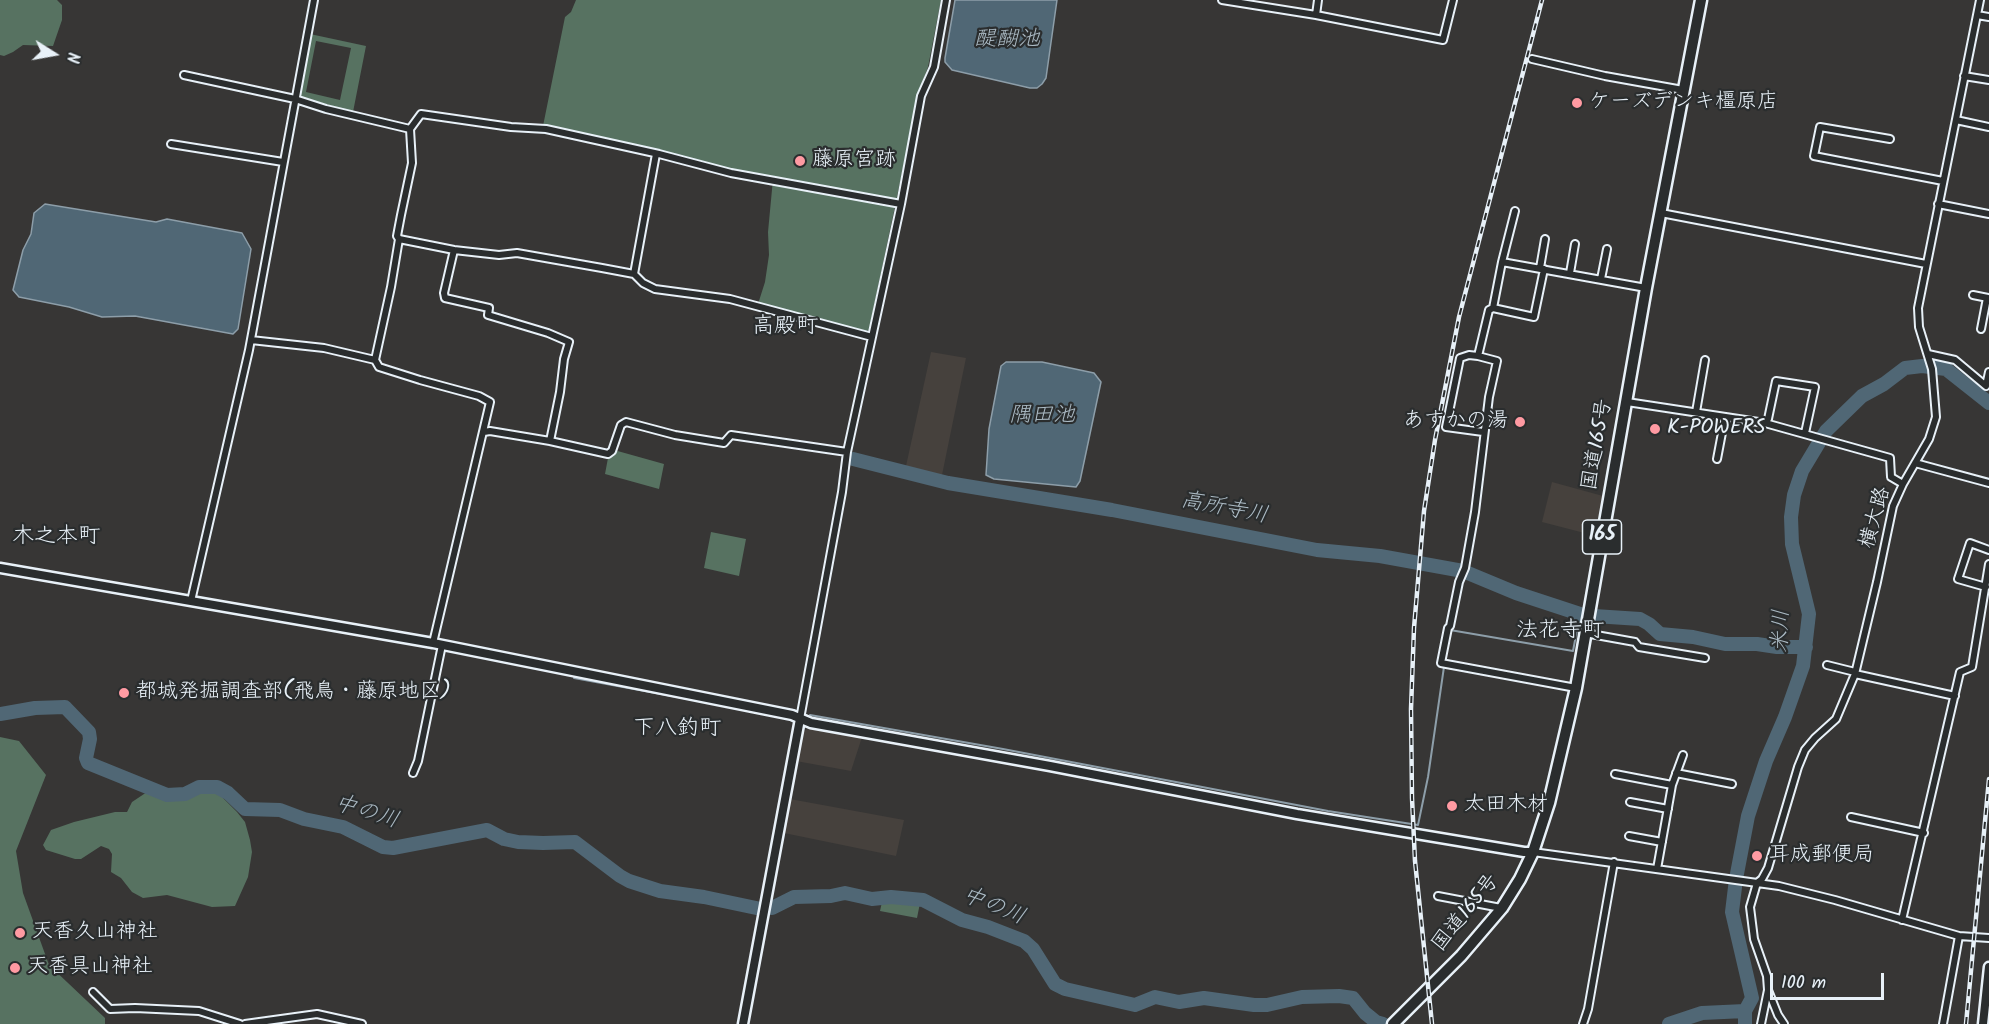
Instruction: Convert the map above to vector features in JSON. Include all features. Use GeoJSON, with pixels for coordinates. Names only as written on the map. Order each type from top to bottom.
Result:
{"type":"FeatureCollection","features":[{"type":"Feature","properties":{"kind":"highway","name":"国道165号"},"geometry":{"type":"LineString","coordinates":[[1393,1024],[1461,956],[1502,908],[1533,852],[1552,792],[1576,688],[1646,288],[1701,0]]}},
{"type":"Feature","properties":{"kind":"street"},"geometry":{"type":"LineString","coordinates":[[191,601],[251,340],[314,0]]}},
{"type":"Feature","properties":{"kind":"street"},"geometry":{"type":"LineString","coordinates":[[743,1024],[842,492],[847,452],[901,204],[921,96],[934,67],[946,0]]}},
{"type":"Feature","properties":{"kind":"street"},"geometry":{"type":"LineString","coordinates":[[1221,0],[1316,15],[1443,40],[1453,0]]}},
{"type":"Feature","properties":{"kind":"street"},"geometry":{"type":"LineString","coordinates":[[1316,15],[1318,0]]}},
{"type":"Feature","properties":{"kind":"street","name":"横大路"},"geometry":{"type":"LineString","coordinates":[[1784,1024],[1768,990],[1767,976],[1754,939],[1750,907],[1757,883],[1768,868],[1805,750],[1836,719],[1855,673],[1893,506],[1929,439],[1936,417],[1932,369],[1919,327],[1918,308],[1980,0]]}},
{"type":"Feature","properties":{"kind":"street"},"geometry":{"type":"LineString","coordinates":[[1977,15],[1989,17]]}},
{"type":"Feature","properties":{"kind":"street"},"geometry":{"type":"LineString","coordinates":[[1532,59],[1605,76],[1683,90]]}},
{"type":"Feature","properties":{"kind":"street"},"geometry":{"type":"LineString","coordinates":[[184,75],[295,99],[326,109],[410,129]]}},
{"type":"Feature","properties":{"kind":"street"},"geometry":{"type":"LineString","coordinates":[[1964,76],[1989,80]]}},
{"type":"Feature","properties":{"kind":"street"},"geometry":{"type":"LineString","coordinates":[[433,643],[490,402],[479,396],[379,367],[375,360],[392,287],[400,215],[412,163],[410,129],[421,114],[493,125],[546,129],[731,173],[901,204]]}},
{"type":"Feature","properties":{"kind":"street"},"geometry":{"type":"LineString","coordinates":[[1956,120],[1989,127]]}},
{"type":"Feature","properties":{"kind":"street"},"geometry":{"type":"LineString","coordinates":[[1890,139],[1820,127],[1814,156],[1943,181]]}},
{"type":"Feature","properties":{"kind":"street"},"geometry":{"type":"LineString","coordinates":[[171,144],[283,162]]}},
{"type":"Feature","properties":{"kind":"street"},"geometry":{"type":"LineString","coordinates":[[634,274],[656,154]]}},
{"type":"Feature","properties":{"kind":"street"},"geometry":{"type":"LineString","coordinates":[[1938,204],[1989,214]]}},
{"type":"Feature","properties":{"kind":"street"},"geometry":{"type":"LineString","coordinates":[[1478,356],[1489,310],[1493,308],[1515,211]]}},
{"type":"Feature","properties":{"kind":"street"},"geometry":{"type":"LineString","coordinates":[[1661,213],[1926,264]]}},
{"type":"Feature","properties":{"kind":"street"},"geometry":{"type":"LineString","coordinates":[[399,239],[454,250],[499,255],[517,253],[634,274],[643,283],[655,289],[730,299],[872,337]]}},
{"type":"Feature","properties":{"kind":"street"},"geometry":{"type":"LineString","coordinates":[[1493,308],[1534,316],[1545,239]]}},
{"type":"Feature","properties":{"kind":"street"},"geometry":{"type":"LineString","coordinates":[[1570,273],[1575,244]]}},
{"type":"Feature","properties":{"kind":"street"},"geometry":{"type":"LineString","coordinates":[[1601,279],[1607,249]]}},
{"type":"Feature","properties":{"kind":"street"},"geometry":{"type":"LineString","coordinates":[[454,250],[444,293],[445,298],[489,308],[488,315],[548,333],[569,342],[550,441]]}},
{"type":"Feature","properties":{"kind":"street"},"geometry":{"type":"LineString","coordinates":[[1502,262],[1646,288]]}},
{"type":"Feature","properties":{"kind":"street"},"geometry":{"type":"LineString","coordinates":[[1973,296],[1988,298],[1981,329]]}},
{"type":"Feature","properties":{"kind":"street"},"geometry":{"type":"LineString","coordinates":[[251,340],[324,348],[375,360]]}},
{"type":"Feature","properties":{"kind":"street"},"geometry":{"type":"LineString","coordinates":[[1483,432],[1446,427],[1461,358],[1469,355],[1497,361],[1483,432],[1485,438],[1478,491],[1463,572],[1441,663],[1576,688]]}},
{"type":"Feature","properties":{"kind":"street"},"geometry":{"type":"LineString","coordinates":[[1928,356],[1955,360],[1986,386],[1989,372]]}},
{"type":"Feature","properties":{"kind":"street"},"geometry":{"type":"LineString","coordinates":[[1696,412],[1705,360]]}},
{"type":"Feature","properties":{"kind":"street"},"geometry":{"type":"LineString","coordinates":[[1765,423],[1768,419],[1776,381],[1815,387],[1805,433]]}},
{"type":"Feature","properties":{"kind":"street"},"geometry":{"type":"LineString","coordinates":[[1627,402],[1765,423],[1830,440],[1890,458],[1891,477],[1903,484]]}},
{"type":"Feature","properties":{"kind":"street"},"geometry":{"type":"LineString","coordinates":[[1717,459],[1725,417]]}},
{"type":"Feature","properties":{"kind":"street"},"geometry":{"type":"LineString","coordinates":[[484,432],[490,431],[550,441],[608,454],[612,451],[621,425],[626,422],[675,435],[724,443],[731,435],[847,452]]}},
{"type":"Feature","properties":{"kind":"street"},"geometry":{"type":"LineString","coordinates":[[1915,463],[1989,483]]}},
{"type":"Feature","properties":{"kind":"street"},"geometry":{"type":"LineString","coordinates":[[1986,587],[1959,579],[1970,543],[1989,550]]}},
{"type":"Feature","properties":{"kind":"street"},"geometry":{"type":"LineString","coordinates":[[1902,920],[1960,672],[1972,667],[1989,564]]}},
{"type":"Feature","properties":{"kind":"street"},"geometry":{"type":"LineString","coordinates":[[0,568],[433,643],[780,713],[811,723],[1297,814],[1524,852],[1614,862],[1779,886],[1959,936],[1989,938]]}},
{"type":"Feature","properties":{"kind":"street"},"geometry":{"type":"LineString","coordinates":[[1584,633],[1635,642],[1639,647],[1705,658]]}},
{"type":"Feature","properties":{"kind":"street"},"geometry":{"type":"LineString","coordinates":[[413,773],[418,761],[442,645]]}},
{"type":"Feature","properties":{"kind":"street"},"geometry":{"type":"LineString","coordinates":[[1827,665],[1955,696]]}},
{"type":"Feature","properties":{"kind":"street"},"geometry":{"type":"LineString","coordinates":[[1657,869],[1672,785],[1683,755]]}},
{"type":"Feature","properties":{"kind":"street"},"geometry":{"type":"LineString","coordinates":[[1676,773],[1732,784]]}},
{"type":"Feature","properties":{"kind":"street"},"geometry":{"type":"LineString","coordinates":[[1615,774],[1672,785]]}},
{"type":"Feature","properties":{"kind":"street"},"geometry":{"type":"LineString","coordinates":[[1630,802],[1668,809]]}},
{"type":"Feature","properties":{"kind":"street"},"geometry":{"type":"LineString","coordinates":[[1851,817],[1924,833]]}},
{"type":"Feature","properties":{"kind":"street"},"geometry":{"type":"LineString","coordinates":[[1629,836],[1662,842]]}},
{"type":"Feature","properties":{"kind":"street"},"geometry":{"type":"LineString","coordinates":[[1583,1023],[1588,1009],[1614,862]]}},
{"type":"Feature","properties":{"kind":"street"},"geometry":{"type":"LineString","coordinates":[[1437,896],[1502,908]]}},
{"type":"Feature","properties":{"kind":"street"},"geometry":{"type":"LineString","coordinates":[[1943,1024],[1959,936]]}},
{"type":"Feature","properties":{"kind":"street"},"geometry":{"type":"LineString","coordinates":[[1983,1024],[1989,967]]}},
{"type":"Feature","properties":{"kind":"street"},"geometry":{"type":"LineString","coordinates":[[1761,1024],[1768,990]]}},
{"type":"Feature","properties":{"kind":"street"},"geometry":{"type":"LineString","coordinates":[[93,992],[110,1009],[199,1011],[243,1024],[316,1014],[362,1024]]}},
{"type":"Feature","properties":{"kind":"shaded area"},"geometry":{"type":"Polygon","coordinates":[[[931,352],[966,358],[942,475],[906,466],[931,352]]]}},
{"type":"Feature","properties":{"kind":"shaded area"},"geometry":{"type":"Polygon","coordinates":[[[1552,482],[1603,496],[1596,536],[1542,522],[1552,482]]]}},
{"type":"Feature","properties":{"kind":"shaded area"},"geometry":{"type":"Polygon","coordinates":[[[810,728],[862,737],[851,771],[796,761],[802,732],[810,728]]]}},
{"type":"Feature","properties":{"kind":"shaded area"},"geometry":{"type":"Polygon","coordinates":[[[790,799],[904,820],[896,856],[784,833],[790,799]]]}},
{"type":"Feature","properties":{"kind":"green space"},"geometry":{"type":"Polygon","coordinates":[[[0,0],[57,0],[62,5],[62,20],[53,46],[23,45],[4,56],[0,55],[0,0]]]}},
{"type":"Feature","properties":{"kind":"green space","name":"藤原宮跡"},"geometry":{"type":"Polygon","coordinates":[[[576,0],[941,0],[928,67],[919,92],[869,330],[865,332],[758,304],[765,282],[769,255],[768,232],[773,179],[543,126],[565,17],[571,12],[576,0]]]}},
{"type":"Feature","properties":{"kind":"green space"},"geometry":{"type":"Polygon","coordinates":[[[310,34],[366,46],[353,112],[298,96],[310,34]],[[316,41],[306,92],[340,100],[351,48],[316,41]]]}},
{"type":"Feature","properties":{"kind":"green space"},"geometry":{"type":"Polygon","coordinates":[[[614,450],[664,464],[659,489],[605,474],[608,458],[614,450]]]}},
{"type":"Feature","properties":{"kind":"green space"},"geometry":{"type":"Polygon","coordinates":[[[711,532],[746,539],[739,576],[704,568],[711,532]]]}},
{"type":"Feature","properties":{"kind":"green space"},"geometry":{"type":"Polygon","coordinates":[[[0,737],[19,741],[46,775],[16,851],[23,893],[49,965],[105,1018],[105,1024],[0,1024],[0,737]]]}},
{"type":"Feature","properties":{"kind":"green space"},"geometry":{"type":"Polygon","coordinates":[[[205,788],[221,796],[237,812],[245,822],[250,840],[252,852],[248,877],[235,906],[212,907],[167,895],[143,898],[132,892],[121,878],[111,872],[112,854],[109,849],[101,846],[81,859],[75,859],[46,850],[43,845],[51,830],[115,812],[127,812],[132,802],[147,792],[159,793],[167,798],[187,797],[205,788]]]}},
{"type":"Feature","properties":{"kind":"green space"},"geometry":{"type":"Polygon","coordinates":[[[891,900],[920,903],[917,918],[880,911],[882,902],[891,900]]]}},
{"type":"Feature","properties":{"kind":"water","name":"醍醐池"},"geometry":{"type":"Polygon","coordinates":[[[955,0],[1057,0],[1046,78],[1042,84],[1037,88],[1030,88],[952,70],[945,62],[945,58],[955,0]]]}},
{"type":"Feature","properties":{"kind":"water"},"geometry":{"type":"Polygon","coordinates":[[[45,204],[156,222],[167,219],[242,233],[251,249],[238,329],[233,334],[135,316],[102,317],[69,307],[19,297],[13,290],[23,250],[31,234],[34,213],[45,204]]]}},
{"type":"Feature","properties":{"kind":"water","name":"隅田池"},"geometry":{"type":"Polygon","coordinates":[[[1006,362],[1042,362],[1094,373],[1101,382],[1080,481],[1076,487],[994,479],[986,475],[989,429],[1001,366],[1006,362]]]}},
{"type":"Feature","properties":{"kind":"waterway","name":"米川"},"geometry":{"type":"LineString","coordinates":[[1745,1024],[1745,1011],[1752,998],[1732,912],[1748,816],[1766,761],[1803,666],[1809,614],[1792,544],[1791,517],[1794,495],[1802,471],[1826,431],[1862,396],[1884,384],[1905,368],[1922,366],[1946,369],[1989,403]]}},
{"type":"Feature","properties":{"kind":"waterway","name":"高所寺川"},"geometry":{"type":"LineString","coordinates":[[853,459],[948,483],[1112,510],[1317,550],[1380,556],[1463,571],[1516,593],[1583,615]]}},
{"type":"Feature","properties":{"kind":"waterway"},"geometry":{"type":"LineString","coordinates":[[1450,630],[1573,651],[1580,614]]}},
{"type":"Feature","properties":{"kind":"waterway","name":"高所寺川"},"geometry":{"type":"LineString","coordinates":[[1594,616],[1640,619],[1660,634],[1693,637],[1725,644],[1806,647]]}},
{"type":"Feature","properties":{"kind":"waterway"},"geometry":{"type":"LineString","coordinates":[[810,715],[1328,811],[1418,825],[1428,777],[1446,653]]}},
{"type":"Feature","properties":{"kind":"waterway"},"geometry":{"type":"LineString","coordinates":[[574,678],[721,705]]}},
{"type":"Feature","properties":{"kind":"waterway","name":"中の川"},"geometry":{"type":"LineString","coordinates":[[0,714],[35,708],[65,707],[89,732],[86,758],[88,763],[167,795],[185,794],[199,787],[217,787],[228,793],[245,809],[280,810],[304,819],[343,827],[383,847],[393,848],[487,830],[504,839],[518,842],[575,842],[629,881],[660,891],[704,897],[761,909]]}},
{"type":"Feature","properties":{"kind":"waterway","name":"中の川"},"geometry":{"type":"LineString","coordinates":[[772,908],[794,897],[831,896],[845,893],[872,899],[891,897],[923,900],[962,920],[1024,941],[1033,949],[1055,984],[1065,989],[1135,1005],[1155,997],[1179,1002],[1204,998],[1267,1005],[1302,997],[1339,996],[1353,998],[1365,1013],[1376,1022],[1383,1024]]}},
{"type":"Feature","properties":{"kind":"waterway","name":"中の川"},"geometry":{"type":"LineString","coordinates":[[1669,1024],[1702,1013],[1745,1011]]}},
{"type":"Feature","properties":{"kind":"railway"},"geometry":{"type":"LineString","coordinates":[[1432,1024],[1415,861],[1412,798],[1411,709],[1414,628],[1424,511],[1459,317],[1542,0]]}},
{"type":"Feature","properties":{"kind":"railway"},"geometry":{"type":"LineString","coordinates":[[1966,1024],[1989,779]]}},
{"type":"Feature","properties":{"kind":"place","name":"ケーズデンキ橿原店"},"geometry":{"type":"Point","coordinates":[1577,103]}},
{"type":"Feature","properties":{"kind":"place","name":"藤原宮跡"},"geometry":{"type":"Point","coordinates":[800,161]}},
{"type":"Feature","properties":{"kind":"place","name":"あすかの湯"},"geometry":{"type":"Point","coordinates":[1520,422]}},
{"type":"Feature","properties":{"kind":"place","name":"K-POWERS"},"geometry":{"type":"Point","coordinates":[1655,429]}},
{"type":"Feature","properties":{"kind":"place","name":"都城発掘調査部(飛鳥・藤原地区)"},"geometry":{"type":"Point","coordinates":[124,693]}},
{"type":"Feature","properties":{"kind":"place","name":"太田木材"},"geometry":{"type":"Point","coordinates":[1452,806]}},
{"type":"Feature","properties":{"kind":"place","name":"耳成郵便局"},"geometry":{"type":"Point","coordinates":[1757,856]}},
{"type":"Feature","properties":{"kind":"place","name":"天香久山神社"},"geometry":{"type":"Point","coordinates":[20,933]}},
{"type":"Feature","properties":{"kind":"place","name":"天香具山神社"},"geometry":{"type":"Point","coordinates":[15,968]}},
{"type":"Feature","properties":{"kind":"district","name":"高殿町"},"geometry":{"type":"Point","coordinates":[785,328]}},
{"type":"Feature","properties":{"kind":"district","name":"木之本町"},"geometry":{"type":"Point","coordinates":[56,538]}},
{"type":"Feature","properties":{"kind":"district","name":"法花寺町"},"geometry":{"type":"Point","coordinates":[1560,632]}},
{"type":"Feature","properties":{"kind":"district","name":"下八釣町"},"geometry":{"type":"Point","coordinates":[677,730]}}]}
